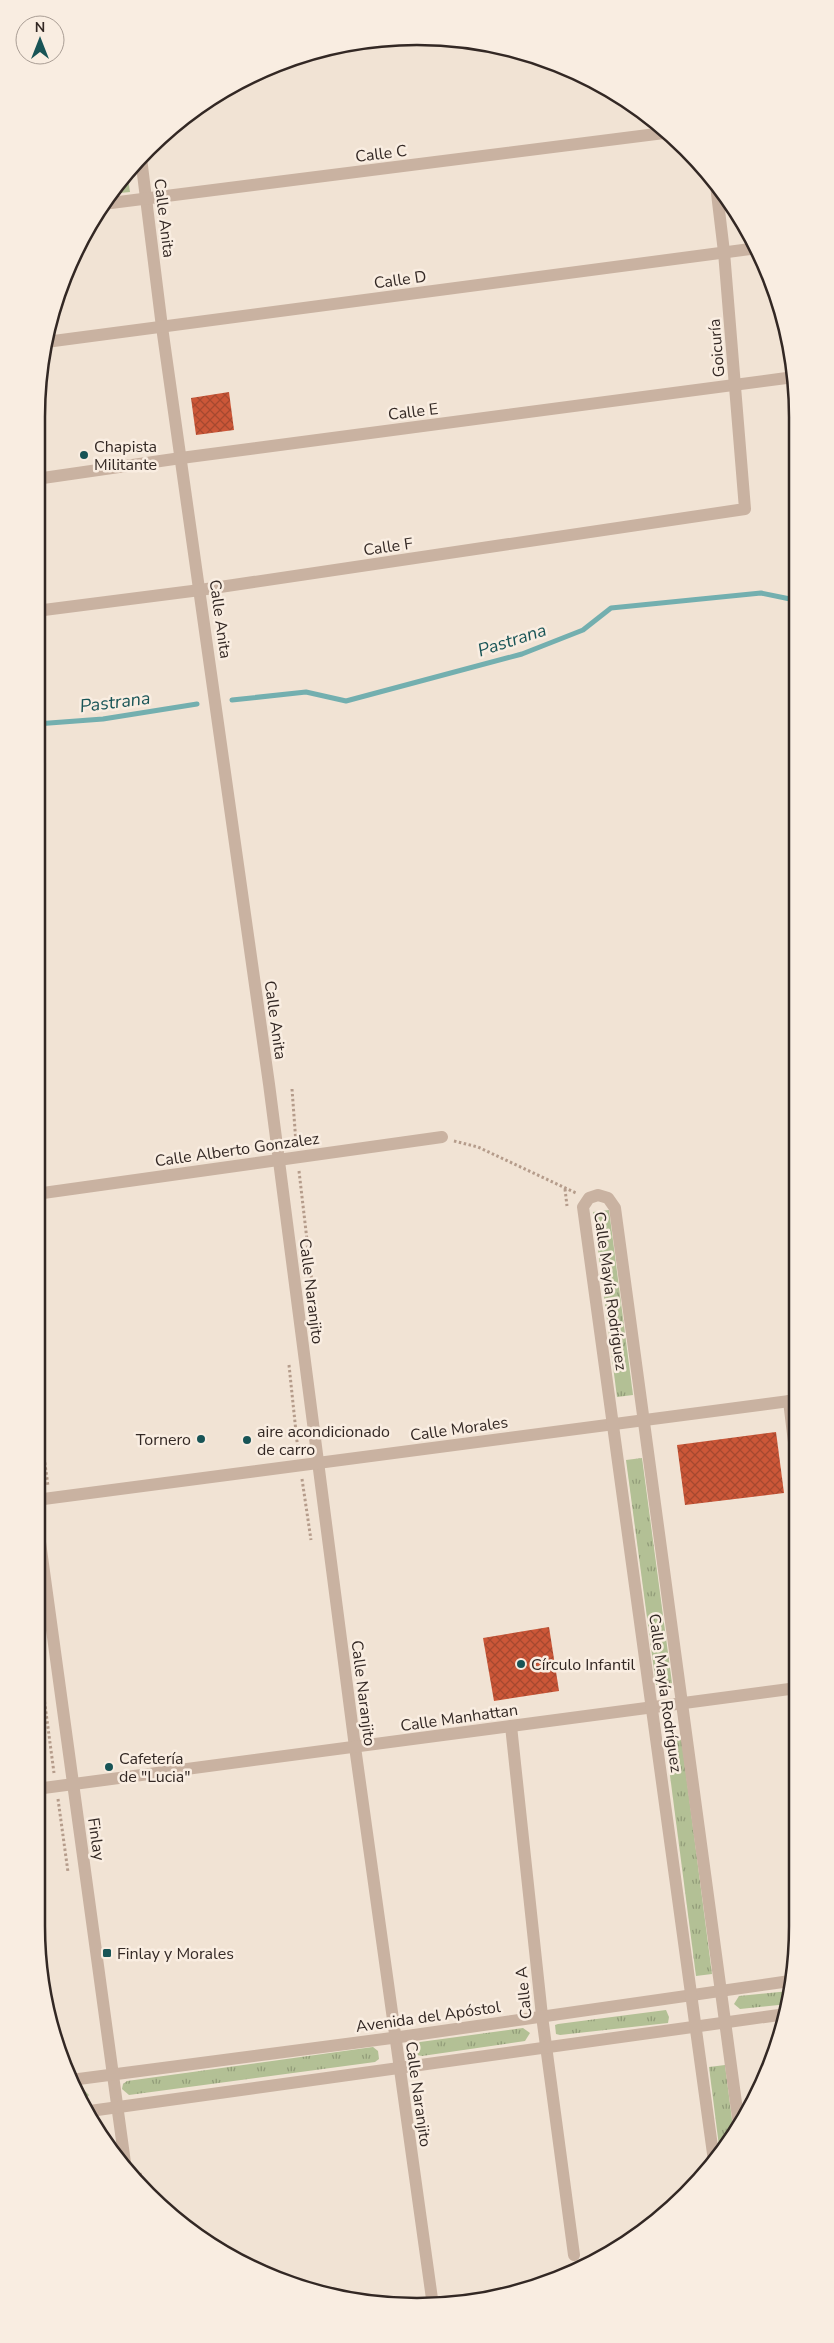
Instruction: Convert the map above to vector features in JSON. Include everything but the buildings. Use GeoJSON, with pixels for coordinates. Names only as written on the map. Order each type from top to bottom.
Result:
{"type":"FeatureCollection","features":[{"type":"Feature","properties":{"kind":"street","name":"Calle C"},"geometry":{"type":"LineString","coordinates":[[113,203],[658,134]]}},
{"type":"Feature","properties":{"kind":"street","name":"Calle Anita"},"geometry":{"type":"LineString","coordinates":[[142,167],[162,327],[269,1084]]}},
{"type":"Feature","properties":{"kind":"street","name":"Goicuría"},"geometry":{"type":"LineString","coordinates":[[718,199],[724,252],[745,509]]}},
{"type":"Feature","properties":{"kind":"street","name":"Calle D"},"geometry":{"type":"LineString","coordinates":[[53,341],[749,249]]}},
{"type":"Feature","properties":{"kind":"street","name":"Calle E"},"geometry":{"type":"LineString","coordinates":[[45,479],[181,458],[787,379]]}},
{"type":"Feature","properties":{"kind":"street","name":"Calle F"},"geometry":{"type":"LineString","coordinates":[[45,610],[200,590],[745,509]]}},
{"type":"Feature","properties":{"kind":"street","name":"Calle Naranjito"},"geometry":{"type":"LineString","coordinates":[[269,1084],[394,2038],[432,2297]]}},
{"type":"Feature","properties":{"kind":"street","name":"Calle Alberto Gonzalez"},"geometry":{"type":"LineString","coordinates":[[45,1193],[442,1137]]}},
{"type":"Feature","properties":{"kind":"street","name":"Calle Mayía Rodríguez"},"geometry":{"type":"LineString","coordinates":[[713,2151],[583,1207],[588,1198],[598,1195],[608,1198],[615,1208],[738,2114]]}},
{"type":"Feature","properties":{"kind":"street","name":"Calle Morales"},"geometry":{"type":"LineString","coordinates":[[45,1499],[789,1401]]}},
{"type":"Feature","properties":{"kind":"street","name":"Finlay"},"geometry":{"type":"LineString","coordinates":[[45,1579],[124,2155]]}},
{"type":"Feature","properties":{"kind":"street","name":"Calle Manhattan"},"geometry":{"type":"LineString","coordinates":[[45,1788],[789,1689]]}},
{"type":"Feature","properties":{"kind":"street","name":"Calle A"},"geometry":{"type":"LineString","coordinates":[[511,1726],[542,2016],[574,2256]]}},
{"type":"Feature","properties":{"kind":"street","name":"Avenida del Apóstol"},"geometry":{"type":"LineString","coordinates":[[78,2079],[394,2038],[785,1982]]}},
{"type":"Feature","properties":{"kind":"street"},"geometry":{"type":"LineString","coordinates":[[94,2110],[398,2066],[778,2015]]}},
{"type":"Feature","properties":{"kind":"path"},"geometry":{"type":"LineString","coordinates":[[442,1137],[478,1147],[588,1198]]}},
{"type":"Feature","properties":{"kind":"green space"},"geometry":{"type":"Polygon","coordinates":[[[129,183],[130,192],[121,193],[129,183]]]}},
{"type":"Feature","properties":{"kind":"green space"},"geometry":{"type":"Polygon","coordinates":[[[609,1210],[633,1395],[617,1397],[593,1212],[609,1210]]]}},
{"type":"Feature","properties":{"kind":"green space"},"geometry":{"type":"Polygon","coordinates":[[[642,1458],[672,1683],[656,1685],[626,1460],[642,1458]]]}},
{"type":"Feature","properties":{"kind":"green space"},"geometry":{"type":"Polygon","coordinates":[[[681,1735],[712,1974],[696,1976],[665,1737],[681,1735]]]}},
{"type":"Feature","properties":{"kind":"green space"},"geometry":{"type":"Polygon","coordinates":[[[783,1992],[780,2005],[740,2009],[734,2004],[739,1996],[783,1992]]]}},
{"type":"Feature","properties":{"kind":"green space"},"geometry":{"type":"Polygon","coordinates":[[[666,2010],[669,2017],[668,2023],[556,2034],[555,2025],[558,2024],[666,2010]]]}},
{"type":"Feature","properties":{"kind":"green space"},"geometry":{"type":"Polygon","coordinates":[[[523,2028],[530,2033],[525,2041],[422,2056],[417,2055],[413,2050],[420,2042],[523,2028]]]}},
{"type":"Feature","properties":{"kind":"green space"},"geometry":{"type":"Polygon","coordinates":[[[373,2047],[378,2051],[379,2059],[375,2062],[129,2095],[122,2089],[123,2084],[127,2081],[373,2047]]]}},
{"type":"Feature","properties":{"kind":"green space"},"geometry":{"type":"Polygon","coordinates":[[[725,2065],[732,2123],[719,2143],[709,2067],[725,2065]]]}},
{"type":"Feature","properties":{"kind":"green space"},"geometry":{"type":"Polygon","coordinates":[[[81,2087],[89,2095],[87,2098],[81,2087]]]}},
{"type":"Feature","properties":{"kind":"waterway","name":"Pastrana"},"geometry":{"type":"LineString","coordinates":[[232,700],[306,692],[346,701],[522,654],[583,630],[611,608],[761,593],[789,599]]}},
{"type":"Feature","properties":{"kind":"waterway","name":"Pastrana"},"geometry":{"type":"LineString","coordinates":[[45,723],[103,719],[197,704]]}},
{"type":"Feature","properties":{"kind":"place","name":"Chapista Militante"},"geometry":{"type":"Point","coordinates":[84,455]}},
{"type":"Feature","properties":{"kind":"place","name":"Tornero"},"geometry":{"type":"Point","coordinates":[201,1439]}},
{"type":"Feature","properties":{"kind":"place","name":"aire acondicionado de carro"},"geometry":{"type":"Point","coordinates":[247,1440]}},
{"type":"Feature","properties":{"kind":"place","name":"Círculo Infantil"},"geometry":{"type":"Point","coordinates":[521,1664]}},
{"type":"Feature","properties":{"kind":"place","name":"Cafetería de \"Lucia\""},"geometry":{"type":"Point","coordinates":[109,1767]}},
{"type":"Feature","properties":{"kind":"place","name":"Finlay y Morales"},"geometry":{"type":"Point","coordinates":[107,1953]}}]}
